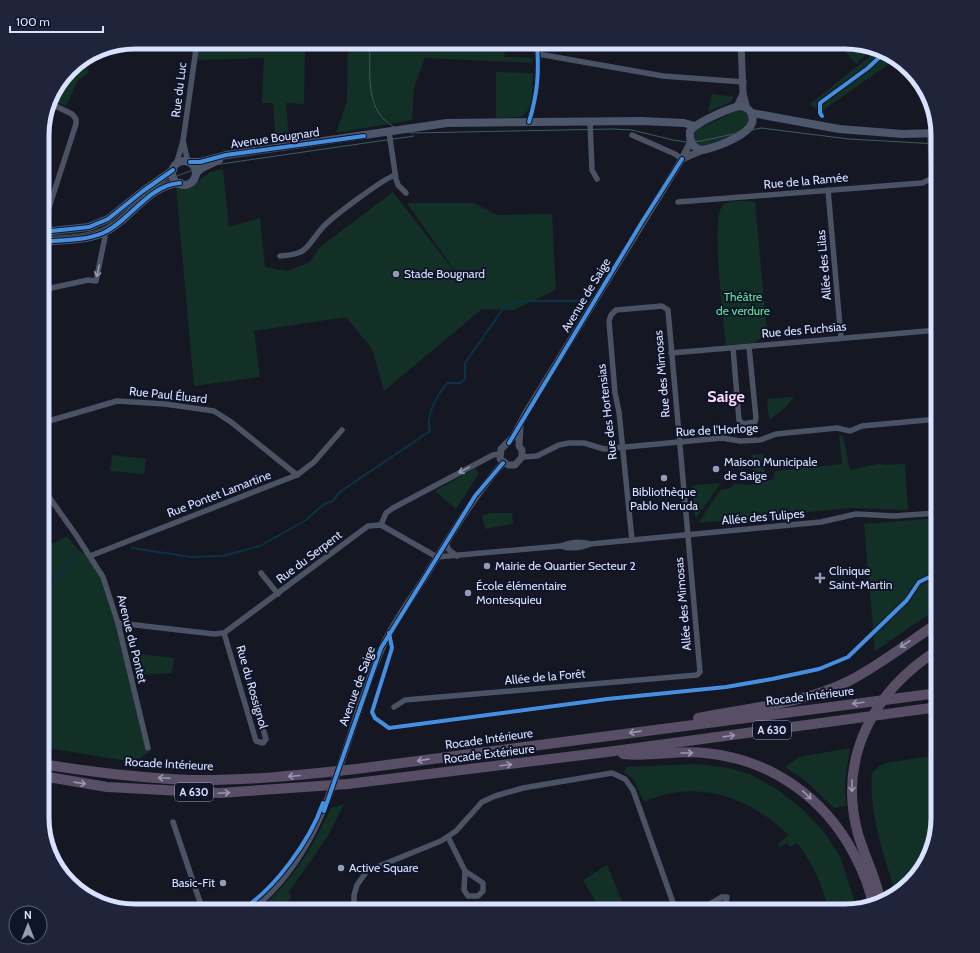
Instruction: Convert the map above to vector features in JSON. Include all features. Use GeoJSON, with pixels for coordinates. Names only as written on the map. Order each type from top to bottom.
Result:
{"type":"FeatureCollection","features":[{"type":"Feature","properties":{"kind":"highway"},"geometry":{"type":"LineString","coordinates":[[674,727],[693,718],[797,699],[821,692],[848,681],[931,628]]}},
{"type":"Feature","properties":{"kind":"highway"},"geometry":{"type":"LineString","coordinates":[[879,897],[858,834],[854,814],[852,778],[858,748],[867,724],[876,708],[888,692],[904,675],[931,655]]}},
{"type":"Feature","properties":{"kind":"highway","name":"Rocade Intérieure"},"geometry":{"type":"LineString","coordinates":[[49,765],[117,775],[190,780],[274,777],[356,769],[931,694]]}},
{"type":"Feature","properties":{"kind":"highway","name":"Rocade Extérieure"},"geometry":{"type":"LineString","coordinates":[[49,777],[128,789],[220,793],[348,784],[607,752],[931,709]]}},
{"type":"Feature","properties":{"kind":"highway"},"geometry":{"type":"LineString","coordinates":[[607,752],[640,756],[673,753],[705,753],[737,758],[770,770],[800,788],[832,818],[847,841],[862,869],[871,900]]}},
{"type":"Feature","properties":{"kind":"main road"},"geometry":{"type":"LineString","coordinates":[[774,118],[760,120],[752,124],[746,132],[703,150],[696,149],[691,141],[693,128],[737,106],[774,118],[828,128],[931,135]]}},
{"type":"Feature","properties":{"kind":"main road"},"geometry":{"type":"LineString","coordinates":[[749,111],[752,124]]}},
{"type":"Feature","properties":{"kind":"main road","name":"Avenue Bougnard"},"geometry":{"type":"LineString","coordinates":[[49,231],[89,227],[108,220],[182,161],[190,162],[233,154],[447,123],[642,121],[676,124],[684,123],[693,128]]}},
{"type":"Feature","properties":{"kind":"main road","name":"Avenue Bougnard"},"geometry":{"type":"LineString","coordinates":[[49,242],[75,240],[103,233],[147,198],[169,186],[190,183],[196,173],[202,168],[233,154]]}},
{"type":"Feature","properties":{"kind":"main road"},"geometry":{"type":"LineString","coordinates":[[190,162],[194,166],[196,173]]}},
{"type":"Feature","properties":{"kind":"main road"},"geometry":{"type":"LineString","coordinates":[[174,167],[174,177],[180,184]]}},
{"type":"Feature","properties":{"kind":"street","name":"Rue du Luc"},"geometry":{"type":"LineString","coordinates":[[174,167],[184,141],[196,49]]}},
{"type":"Feature","properties":{"kind":"street"},"geometry":{"type":"LineString","coordinates":[[530,122],[538,89],[538,49]]}},
{"type":"Feature","properties":{"kind":"street"},"geometry":{"type":"LineString","coordinates":[[737,106],[743,94],[742,49]]}},
{"type":"Feature","properties":{"kind":"street"},"geometry":{"type":"LineString","coordinates":[[538,54],[663,76],[744,82]]}},
{"type":"Feature","properties":{"kind":"street"},"geometry":{"type":"LineString","coordinates":[[743,94],[749,111]]}},
{"type":"Feature","properties":{"kind":"street"},"geometry":{"type":"LineString","coordinates":[[49,207],[76,124],[76,119],[72,114],[55,106]]}},
{"type":"Feature","properties":{"kind":"street"},"geometry":{"type":"LineString","coordinates":[[590,121],[592,170],[597,179]]}},
{"type":"Feature","properties":{"kind":"street"},"geometry":{"type":"LineString","coordinates":[[389,132],[395,175],[398,185],[406,193]]}},
{"type":"Feature","properties":{"kind":"street"},"geometry":{"type":"LineString","coordinates":[[632,135],[675,154],[682,159],[703,150]]}},
{"type":"Feature","properties":{"kind":"street","name":"Rue du Luc"},"geometry":{"type":"LineString","coordinates":[[184,141],[187,158],[190,162]]}},
{"type":"Feature","properties":{"kind":"street","name":"Avenue de Saige"},"geometry":{"type":"LineString","coordinates":[[499,454],[503,446],[510,442],[520,427],[527,411],[682,159],[691,141]]}},
{"type":"Feature","properties":{"kind":"street"},"geometry":{"type":"LineString","coordinates":[[280,256],[300,253],[309,247],[323,227],[377,185],[395,175]]}},
{"type":"Feature","properties":{"kind":"street","name":"Rue de la Ramée"},"geometry":{"type":"LineString","coordinates":[[678,202],[922,182],[931,179]]}},
{"type":"Feature","properties":{"kind":"street","name":"Allée des Lilas"},"geometry":{"type":"LineString","coordinates":[[828,190],[841,338]]}},
{"type":"Feature","properties":{"kind":"street"},"geometry":{"type":"LineString","coordinates":[[49,288],[88,280],[96,281],[105,237],[103,233]]}},
{"type":"Feature","properties":{"kind":"street","name":"Rue des Mimosas"},"geometry":{"type":"LineString","coordinates":[[642,308],[662,306],[668,310],[688,534]]}},
{"type":"Feature","properties":{"kind":"street","name":"Rue des Hortensias"},"geometry":{"type":"LineString","coordinates":[[632,540],[620,412],[615,393],[609,321],[611,315],[616,310],[642,308]]}},
{"type":"Feature","properties":{"kind":"street","name":"Rue des Fuchsias"},"geometry":{"type":"LineString","coordinates":[[672,353],[931,331]]}},
{"type":"Feature","properties":{"kind":"street"},"geometry":{"type":"LineString","coordinates":[[733,348],[740,420],[743,424],[755,422],[756,418],[749,346]]}},
{"type":"Feature","properties":{"kind":"street","name":"Rue Paul Éluard"},"geometry":{"type":"LineString","coordinates":[[49,421],[117,401],[165,404],[214,411],[231,422],[296,475]]}},
{"type":"Feature","properties":{"kind":"street","name":"Rue de l'Horloge"},"geometry":{"type":"LineString","coordinates":[[522,457],[536,456],[559,445],[569,443],[584,443],[604,449],[722,438],[740,441],[760,440],[776,434],[837,428],[850,431],[862,426],[931,420]]}},
{"type":"Feature","properties":{"kind":"street","name":"Avenue de Saige"},"geometry":{"type":"LineString","coordinates":[[520,427],[519,446],[522,450],[522,457]]}},
{"type":"Feature","properties":{"kind":"street","name":"Rue Pontet Lamartine"},"geometry":{"type":"LineString","coordinates":[[90,556],[296,475],[314,462],[342,430]]}},
{"type":"Feature","properties":{"kind":"street"},"geometry":{"type":"LineString","coordinates":[[510,442],[519,446]]}},
{"type":"Feature","properties":{"kind":"street"},"geometry":{"type":"LineString","coordinates":[[437,557],[381,525],[386,513],[493,454],[499,454],[503,463],[508,465],[514,465],[522,457]]}},
{"type":"Feature","properties":{"kind":"street","name":"Avenue de Saige"},"geometry":{"type":"LineString","coordinates":[[258,904],[264,899],[296,860],[309,840],[324,810],[381,648],[480,488],[503,463]]}},
{"type":"Feature","properties":{"kind":"street","name":"Avenue du Pontet"},"geometry":{"type":"LineString","coordinates":[[49,497],[90,556],[105,582],[118,623],[148,748]]}},
{"type":"Feature","properties":{"kind":"street","name":"Avenue du Pontet"},"geometry":{"type":"LineString","coordinates":[[49,504],[73,537],[79,542]]}},
{"type":"Feature","properties":{"kind":"street","name":"Allée des Tulipes"},"geometry":{"type":"LineString","coordinates":[[437,557],[562,546],[568,548],[583,547],[590,544],[821,522],[856,514],[894,516],[931,513]]}},
{"type":"Feature","properties":{"kind":"street","name":"Rue du Serpent"},"geometry":{"type":"LineString","coordinates":[[224,633],[368,526],[381,525]]}},
{"type":"Feature","properties":{"kind":"street","name":"Allée des Mimosas"},"geometry":{"type":"LineString","coordinates":[[688,534],[700,672]]}},
{"type":"Feature","properties":{"kind":"street"},"geometry":{"type":"LineString","coordinates":[[446,543],[450,552],[457,556]]}},
{"type":"Feature","properties":{"kind":"street"},"geometry":{"type":"LineString","coordinates":[[261,574],[278,594]]}},
{"type":"Feature","properties":{"kind":"street"},"geometry":{"type":"LineString","coordinates":[[118,623],[214,634],[224,633]]}},
{"type":"Feature","properties":{"kind":"street","name":"Rue du Rossignol"},"geometry":{"type":"LineString","coordinates":[[224,633],[256,741],[263,743],[266,740],[240,654]]}},
{"type":"Feature","properties":{"kind":"street","name":"Allée de la Forêt"},"geometry":{"type":"LineString","coordinates":[[394,707],[405,700],[697,675],[700,672]]}},
{"type":"Feature","properties":{"kind":"street"},"geometry":{"type":"LineString","coordinates":[[354,904],[354,895],[357,885],[368,871],[434,845],[448,837],[462,825],[478,806],[495,796],[538,785],[608,774],[617,774],[625,779],[633,790],[674,904]]}},
{"type":"Feature","properties":{"kind":"street"},"geometry":{"type":"LineString","coordinates":[[174,822],[201,904]]}},
{"type":"Feature","properties":{"kind":"street"},"geometry":{"type":"LineString","coordinates":[[448,837],[465,871],[464,890],[468,896],[478,896],[483,892],[483,883],[465,871]]}},
{"type":"Feature","properties":{"kind":"street"},"geometry":{"type":"LineString","coordinates":[[710,904],[722,897],[727,898],[726,902],[723,904]]}},
{"type":"Feature","properties":{"kind":"green space"},"geometry":{"type":"Polygon","coordinates":[[[199,49],[305,49],[304,104],[286,103],[289,139],[276,141],[273,103],[262,103],[264,58],[197,60],[199,49]]]}},
{"type":"Feature","properties":{"kind":"green space"},"geometry":{"type":"Polygon","coordinates":[[[348,49],[504,49],[505,57],[532,58],[533,63],[425,58],[414,88],[412,120],[336,133],[347,101],[348,49]]]}},
{"type":"Feature","properties":{"kind":"green space"},"geometry":{"type":"Polygon","coordinates":[[[851,49],[869,52],[856,64],[844,50],[851,49]]]}},
{"type":"Feature","properties":{"kind":"green space"},"geometry":{"type":"Polygon","coordinates":[[[873,54],[890,62],[826,108],[822,113],[810,104],[873,54]]]}},
{"type":"Feature","properties":{"kind":"green space"},"geometry":{"type":"Polygon","coordinates":[[[85,64],[89,73],[78,80],[66,106],[56,102],[60,92],[74,74],[85,64]]]}},
{"type":"Feature","properties":{"kind":"green space"},"geometry":{"type":"Polygon","coordinates":[[[496,72],[533,73],[531,103],[529,109],[521,117],[496,118],[496,72]]]}},
{"type":"Feature","properties":{"kind":"green space"},"geometry":{"type":"Polygon","coordinates":[[[712,94],[734,97],[731,102],[708,112],[712,94]]]}},
{"type":"Feature","properties":{"kind":"green space"},"geometry":{"type":"Polygon","coordinates":[[[739,110],[745,112],[748,122],[739,131],[707,145],[702,146],[695,141],[694,133],[698,129],[739,110]]]}},
{"type":"Feature","properties":{"kind":"green space"},"geometry":{"type":"Polygon","coordinates":[[[223,169],[229,227],[260,218],[265,267],[287,271],[310,262],[320,247],[393,192],[467,288],[407,203],[474,203],[497,215],[552,214],[556,290],[513,310],[482,309],[384,391],[372,349],[346,317],[254,331],[260,377],[194,386],[176,187],[191,187],[210,172],[223,169]]]}},
{"type":"Feature","properties":{"kind":"green space","name":"Théâtre de verdure"},"geometry":{"type":"Polygon","coordinates":[[[746,201],[755,202],[767,333],[754,343],[726,345],[719,271],[719,214],[725,203],[746,201]]]}},
{"type":"Feature","properties":{"kind":"green space"},"geometry":{"type":"Polygon","coordinates":[[[794,397],[786,407],[769,420],[767,399],[794,397]]]}},
{"type":"Feature","properties":{"kind":"green space"},"geometry":{"type":"Polygon","coordinates":[[[839,435],[843,436],[850,470],[882,463],[882,465],[905,464],[908,510],[848,508],[699,522],[720,490],[730,488],[735,484],[750,485],[773,479],[775,471],[842,464],[839,435]]]}},
{"type":"Feature","properties":{"kind":"green space"},"geometry":{"type":"Polygon","coordinates":[[[763,454],[765,476],[754,477],[752,455],[763,454]]]}},
{"type":"Feature","properties":{"kind":"green space"},"geometry":{"type":"Polygon","coordinates":[[[112,455],[146,459],[144,474],[110,471],[112,455]]]}},
{"type":"Feature","properties":{"kind":"green space"},"geometry":{"type":"Polygon","coordinates":[[[475,468],[479,473],[456,509],[435,491],[475,468]]]}},
{"type":"Feature","properties":{"kind":"green space"},"geometry":{"type":"Polygon","coordinates":[[[721,483],[697,517],[695,517],[692,485],[721,483]]]}},
{"type":"Feature","properties":{"kind":"green space"},"geometry":{"type":"Polygon","coordinates":[[[491,513],[512,513],[513,524],[485,529],[482,515],[491,513]]]}},
{"type":"Feature","properties":{"kind":"green space"},"geometry":{"type":"Polygon","coordinates":[[[931,519],[931,613],[875,651],[864,524],[931,519]]]}},
{"type":"Feature","properties":{"kind":"green space"},"geometry":{"type":"Polygon","coordinates":[[[67,536],[78,550],[90,556],[103,577],[113,609],[149,752],[134,762],[49,748],[49,545],[67,536]]]}},
{"type":"Feature","properties":{"kind":"green space"},"geometry":{"type":"Polygon","coordinates":[[[130,653],[174,658],[172,673],[136,675],[130,653]]]}},
{"type":"Feature","properties":{"kind":"green space"},"geometry":{"type":"Polygon","coordinates":[[[850,748],[845,780],[846,806],[834,808],[806,781],[785,767],[799,757],[850,748]]]}},
{"type":"Feature","properties":{"kind":"green space"},"geometry":{"type":"Polygon","coordinates":[[[931,756],[931,818],[926,846],[920,861],[913,871],[902,883],[894,889],[878,835],[872,789],[872,773],[879,766],[886,763],[931,756]]]}},
{"type":"Feature","properties":{"kind":"green space"},"geometry":{"type":"Polygon","coordinates":[[[697,764],[728,768],[752,775],[778,790],[802,809],[824,832],[840,856],[855,903],[827,904],[817,875],[803,851],[797,843],[790,847],[787,843],[780,847],[778,844],[789,835],[757,810],[721,795],[702,792],[683,792],[664,795],[644,802],[634,780],[624,772],[626,767],[697,764]]]}},
{"type":"Feature","properties":{"kind":"green space"},"geometry":{"type":"Polygon","coordinates":[[[344,804],[328,836],[288,893],[292,896],[286,904],[266,904],[300,864],[331,808],[344,804]]]}},
{"type":"Feature","properties":{"kind":"green space"},"geometry":{"type":"Polygon","coordinates":[[[607,865],[623,904],[597,904],[583,880],[607,865]]]}},
{"type":"Feature","properties":{"kind":"waterway"},"geometry":{"type":"LineString","coordinates":[[334,499],[341,491],[430,431],[429,419],[439,394],[447,383],[460,383],[465,379],[465,363],[505,306],[530,301],[585,301]]}},
{"type":"Feature","properties":{"kind":"waterway"},"geometry":{"type":"LineString","coordinates":[[132,548],[191,557],[223,556],[260,546],[306,520],[324,504],[333,501]]}},
{"type":"Feature","properties":{"kind":"waterway"},"geometry":{"type":"LineString","coordinates":[[49,590],[78,552]]}},
{"type":"Feature","properties":{"kind":"tram line"},"geometry":{"type":"LineString","coordinates":[[370,49],[370,85],[377,110],[385,120],[396,128],[412,133],[613,129],[632,130],[686,142],[701,141],[761,128],[849,139],[931,144]]}},
{"type":"Feature","properties":{"kind":"tram line"},"geometry":{"type":"LineString","coordinates":[[49,236],[78,234],[107,226],[142,196],[161,183],[184,173],[207,166],[414,136]]}},
{"type":"Feature","properties":{"kind":"cycle path"},"geometry":{"type":"LineString","coordinates":[[529,122],[537,83],[537,49]]}},
{"type":"Feature","properties":{"kind":"cycle path"},"geometry":{"type":"LineString","coordinates":[[822,116],[820,113],[820,103],[868,68],[880,57]]}},
{"type":"Feature","properties":{"kind":"cycle path"},"geometry":{"type":"LineString","coordinates":[[190,162],[200,162],[226,155],[364,136]]}},
{"type":"Feature","properties":{"kind":"cycle path"},"geometry":{"type":"LineString","coordinates":[[509,443],[642,222],[682,159]]}},
{"type":"Feature","properties":{"kind":"cycle path"},"geometry":{"type":"LineString","coordinates":[[49,231],[89,227],[108,219],[143,191],[173,170]]}},
{"type":"Feature","properties":{"kind":"cycle path"},"geometry":{"type":"LineString","coordinates":[[49,241],[81,239],[103,233],[122,220],[158,190],[169,185],[180,183]]}},
{"type":"Feature","properties":{"kind":"cycle path"},"geometry":{"type":"LineString","coordinates":[[324,811],[381,648],[475,496],[503,463]]}},
{"type":"Feature","properties":{"kind":"cycle path"},"geometry":{"type":"LineString","coordinates":[[389,633],[392,648],[372,712],[375,718],[389,728],[607,699],[726,687],[819,669],[848,657],[907,600],[919,582],[931,576]]}},
{"type":"Feature","properties":{"kind":"cycle path"},"geometry":{"type":"LineString","coordinates":[[250,904],[278,878],[300,848],[317,818],[323,803]]}},
{"type":"Feature","properties":{"kind":"place","name":"Stade Bougnard"},"geometry":{"type":"Point","coordinates":[396,274]}},
{"type":"Feature","properties":{"kind":"place","name":"Maison Municipale de Saige"},"geometry":{"type":"Point","coordinates":[716,469]}},
{"type":"Feature","properties":{"kind":"place","name":"Bibliothèque Pablo Neruda"},"geometry":{"type":"Point","coordinates":[664,478]}},
{"type":"Feature","properties":{"kind":"place","name":"Mairie de Quartier Secteur 2"},"geometry":{"type":"Point","coordinates":[487,566]}},
{"type":"Feature","properties":{"kind":"place","name":"Clinique Saint-Martin"},"geometry":{"type":"Point","coordinates":[820,578]}},
{"type":"Feature","properties":{"kind":"place","name":"École élémentaire Montesquieu"},"geometry":{"type":"Point","coordinates":[468,593]}},
{"type":"Feature","properties":{"kind":"place","name":"Active Square"},"geometry":{"type":"Point","coordinates":[341,868]}},
{"type":"Feature","properties":{"kind":"place","name":"Basic-Fit"},"geometry":{"type":"Point","coordinates":[223,883]}},
{"type":"Feature","properties":{"kind":"district","name":"Saige"},"geometry":{"type":"Point","coordinates":[726,396]}}]}
